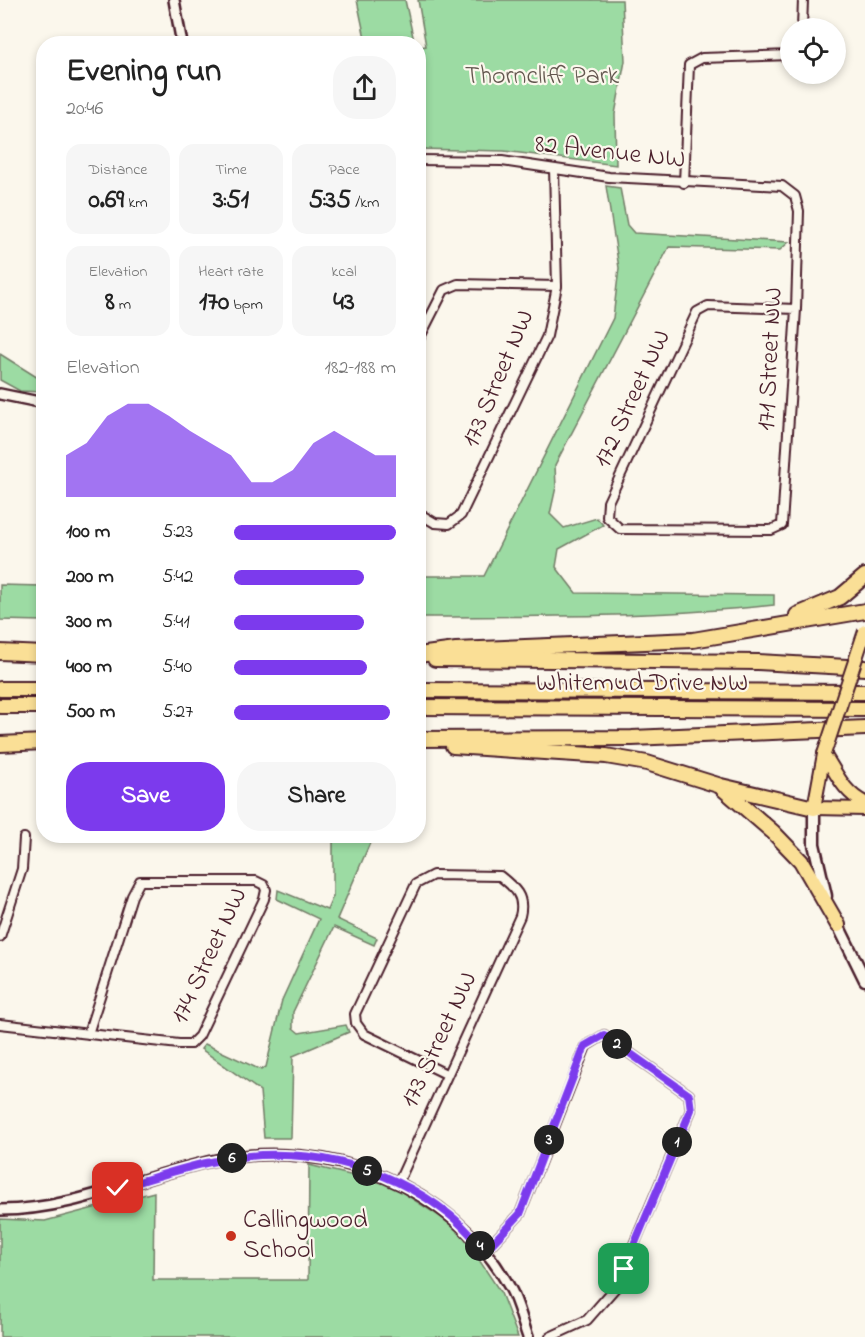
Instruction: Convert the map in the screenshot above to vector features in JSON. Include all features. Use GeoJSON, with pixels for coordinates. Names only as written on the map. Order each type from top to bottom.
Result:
{"type":"FeatureCollection","features":[{"type":"Feature","properties":{"kind":"highway"},"geometry":{"type":"LineString","coordinates":[[758,627],[830,602],[849,591],[865,576]]}},
{"type":"Feature","properties":{"kind":"highway"},"geometry":{"type":"LineString","coordinates":[[426,656],[456,650],[693,640],[758,627],[865,611]]}},
{"type":"Feature","properties":{"kind":"highway"},"geometry":{"type":"LineString","coordinates":[[0,652],[36,654]]}},
{"type":"Feature","properties":{"kind":"highway"},"geometry":{"type":"LineString","coordinates":[[426,657],[758,662],[865,668]]}},
{"type":"Feature","properties":{"kind":"highway"},"geometry":{"type":"LineString","coordinates":[[0,659],[36,660]]}},
{"type":"Feature","properties":{"kind":"highway"},"geometry":{"type":"LineString","coordinates":[[0,689],[36,689]]}},
{"type":"Feature","properties":{"kind":"highway","name":"Whitemud Drive NW"},"geometry":{"type":"LineString","coordinates":[[426,690],[865,692]]}},
{"type":"Feature","properties":{"kind":"highway"},"geometry":{"type":"LineString","coordinates":[[0,706],[36,706]]}},
{"type":"Feature","properties":{"kind":"highway","name":"Whitemud Drive NW"},"geometry":{"type":"LineString","coordinates":[[426,707],[865,709]]}},
{"type":"Feature","properties":{"kind":"highway"},"geometry":{"type":"LineString","coordinates":[[426,739],[632,738],[865,728]]}},
{"type":"Feature","properties":{"kind":"highway"},"geometry":{"type":"LineString","coordinates":[[0,736],[36,737]]}},
{"type":"Feature","properties":{"kind":"highway"},"geometry":{"type":"LineString","coordinates":[[0,744],[36,742]]}},
{"type":"Feature","properties":{"kind":"highway"},"geometry":{"type":"LineString","coordinates":[[426,745],[606,756],[647,763],[721,786],[814,808]]}},
{"type":"Feature","properties":{"kind":"highway"},"geometry":{"type":"LineString","coordinates":[[721,786],[773,832],[801,861],[838,925]]}},
{"type":"Feature","properties":{"kind":"main road"},"geometry":{"type":"LineString","coordinates":[[865,631],[824,754],[814,808],[814,844],[818,872],[838,925],[865,981]]}},
{"type":"Feature","properties":{"kind":"main road"},"geometry":{"type":"LineString","coordinates":[[824,754],[842,787],[865,803]]}},
{"type":"Feature","properties":{"kind":"main road"},"geometry":{"type":"LineString","coordinates":[[814,808],[865,809]]}},
{"type":"Feature","properties":{"kind":"street"},"geometry":{"type":"LineString","coordinates":[[174,0],[181,36]]}},
{"type":"Feature","properties":{"kind":"street"},"geometry":{"type":"LineString","coordinates":[[802,18],[803,0]]}},
{"type":"Feature","properties":{"kind":"street"},"geometry":{"type":"LineString","coordinates":[[684,183],[689,65],[702,57],[780,55]]}},
{"type":"Feature","properties":{"kind":"street","name":"82 Avenue NW"},"geometry":{"type":"LineString","coordinates":[[426,160],[502,162],[609,177],[684,183],[782,186],[795,196]]}},
{"type":"Feature","properties":{"kind":"street","name":"173 Street NW"},"geometry":{"type":"LineString","coordinates":[[426,518],[435,523],[449,524],[461,515],[547,336],[557,286],[554,169]]}},
{"type":"Feature","properties":{"kind":"street","name":"171 Street NW"},"geometry":{"type":"LineString","coordinates":[[782,525],[796,309],[799,211],[795,196]]}},
{"type":"Feature","properties":{"kind":"street"},"geometry":{"type":"LineString","coordinates":[[426,325],[444,290],[458,284],[557,286]]}},
{"type":"Feature","properties":{"kind":"street","name":"172 Street NW"},"geometry":{"type":"LineString","coordinates":[[782,525],[771,530],[620,529],[607,517],[608,502],[697,312],[708,306],[796,309]]}},
{"type":"Feature","properties":{"kind":"street"},"geometry":{"type":"LineString","coordinates":[[0,394],[36,402]]}},
{"type":"Feature","properties":{"kind":"street"},"geometry":{"type":"LineString","coordinates":[[0,937],[22,869],[24,838]]}},
{"type":"Feature","properties":{"kind":"street","name":"173 Street NW"},"geometry":{"type":"LineString","coordinates":[[399,1181],[520,916],[522,906],[519,893],[500,876],[433,875],[416,884],[357,1008],[355,1019],[358,1028],[370,1038],[446,1074]]}},
{"type":"Feature","properties":{"kind":"street","name":"174 Street NW"},"geometry":{"type":"LineString","coordinates":[[140,881],[256,881],[264,885],[266,890],[264,899],[199,1036],[191,1044],[88,1034],[132,896],[140,881]]}},
{"type":"Feature","properties":{"kind":"street"},"geometry":{"type":"LineString","coordinates":[[0,1024],[88,1034]]}},
{"type":"Feature","properties":{"kind":"street"},"geometry":{"type":"LineString","coordinates":[[485,1251],[520,1214],[585,1046],[604,1035],[689,1095],[691,1110],[616,1287],[587,1320],[550,1337]]}},
{"type":"Feature","properties":{"kind":"street"},"geometry":{"type":"LineString","coordinates":[[0,1210],[55,1205],[217,1160],[272,1154],[326,1158],[399,1181],[451,1215],[485,1251],[510,1287],[528,1337]]}},
{"type":"Feature","properties":{"kind":"green space"},"geometry":{"type":"Polygon","coordinates":[[[357,0],[405,0],[413,36],[365,36],[357,0]]]}},
{"type":"Feature","properties":{"kind":"green space","name":"Thorncliff Park"},"geometry":{"type":"Polygon","coordinates":[[[418,0],[622,0],[625,61],[615,114],[616,165],[504,151],[426,149],[424,36],[418,0]]]}},
{"type":"Feature","properties":{"kind":"green space"},"geometry":{"type":"Polygon","coordinates":[[[606,186],[620,188],[627,225],[634,233],[789,242],[780,250],[669,247],[555,465],[556,487],[550,514],[564,528],[597,518],[603,525],[559,549],[556,567],[576,593],[774,595],[774,605],[641,614],[426,617],[426,576],[484,576],[613,318],[619,268],[606,186]]]}},
{"type":"Feature","properties":{"kind":"green space"},"geometry":{"type":"Polygon","coordinates":[[[0,354],[36,377],[36,392],[20,391],[0,380],[0,354]]]}},
{"type":"Feature","properties":{"kind":"green space"},"geometry":{"type":"Polygon","coordinates":[[[0,585],[36,586],[36,621],[0,620],[0,585]]]}},
{"type":"Feature","properties":{"kind":"green space"},"geometry":{"type":"Polygon","coordinates":[[[333,843],[370,843],[337,919],[377,938],[374,945],[334,927],[293,1012],[293,1028],[299,1033],[346,1025],[349,1032],[293,1056],[291,1138],[264,1138],[260,1091],[201,1049],[205,1044],[261,1070],[266,1067],[282,1000],[319,919],[277,899],[278,890],[327,910],[333,896],[333,843]]]}},
{"type":"Feature","properties":{"kind":"green space"},"geometry":{"type":"Polygon","coordinates":[[[309,1165],[391,1185],[458,1228],[501,1293],[518,1337],[0,1337],[0,1219],[45,1221],[154,1192],[153,1280],[308,1280],[309,1165]]]}},
{"type":"Feature","properties":{"kind":"place","name":"Callingwood School"},"geometry":{"type":"Point","coordinates":[231,1236]}},
{"type":"Feature","properties":{"kind":"route"},"geometry":{"type":"LineString","coordinates":[[118,1188],[217,1160],[272,1154],[326,1158],[399,1181],[451,1215],[485,1251],[520,1214],[585,1046],[604,1035],[689,1095],[691,1110],[624,1269]]}}]}
